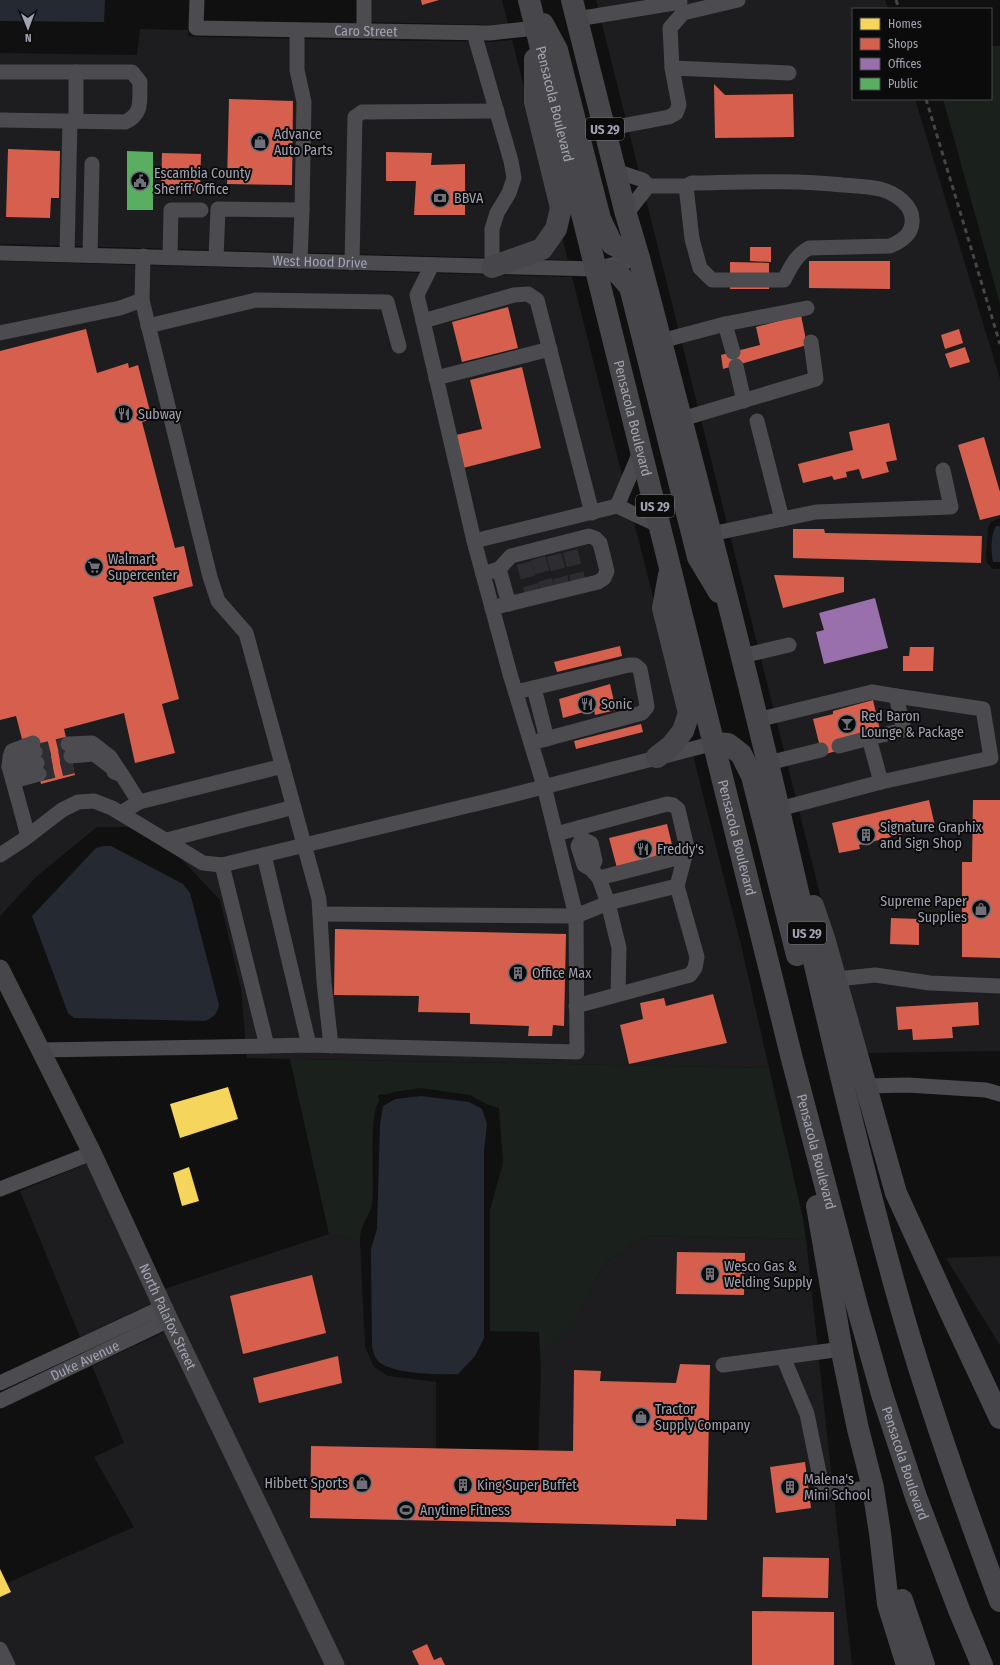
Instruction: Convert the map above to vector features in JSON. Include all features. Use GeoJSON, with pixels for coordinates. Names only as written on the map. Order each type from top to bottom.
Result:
{"type":"FeatureCollection","features":[{"type":"Feature","properties":{"kind":"highway","name":"Pensacola Boulevard"},"geometry":{"type":"LineString","coordinates":[[529,0],[715,743],[792,1058],[857,1306],[882,1394],[916,1497],[959,1610],[982,1665]]}},
{"type":"Feature","properties":{"kind":"highway"},"geometry":{"type":"LineString","coordinates":[[529,0],[557,50],[600,219],[612,244],[639,258]]}},
{"type":"Feature","properties":{"kind":"highway","name":"US 29"},"geometry":{"type":"LineString","coordinates":[[574,10],[626,214],[682,419],[779,809],[827,980],[825,1010],[896,1290],[928,1396],[964,1506],[1000,1601]]}},
{"type":"Feature","properties":{"kind":"highway"},"geometry":{"type":"LineString","coordinates":[[492,267],[542,249],[556,228],[561,208],[535,102],[536,28]]}},
{"type":"Feature","properties":{"kind":"highway"},"geometry":{"type":"LineString","coordinates":[[596,269],[617,272],[630,287],[698,557],[730,610]]}},
{"type":"Feature","properties":{"kind":"highway"},"geometry":{"type":"LineString","coordinates":[[657,757],[671,746],[683,731],[689,713],[663,608],[671,568]]}},
{"type":"Feature","properties":{"kind":"highway"},"geometry":{"type":"LineString","coordinates":[[715,743],[728,744],[741,754],[752,776],[800,968],[825,1010]]}},
{"type":"Feature","properties":{"kind":"highway"},"geometry":{"type":"LineString","coordinates":[[827,980],[866,1086],[896,1193],[949,1311],[1000,1418]]}},
{"type":"Feature","properties":{"kind":"highway"},"geometry":{"type":"LineString","coordinates":[[792,1058],[842,1349],[858,1429],[873,1488],[888,1604],[907,1665]]}},
{"type":"Feature","properties":{"kind":"highway"},"geometry":{"type":"LineString","coordinates":[[880,1533],[924,1665]]}},
{"type":"Feature","properties":{"kind":"main road","name":"North Palafox Street"},"geometry":{"type":"LineString","coordinates":[[2,978],[41,1050],[92,1153],[166,1314],[335,1665]]}},
{"type":"Feature","properties":{"kind":"street","name":"Caro Street"},"geometry":{"type":"LineString","coordinates":[[197,0],[196,28],[474,33],[505,32],[536,28]]}},
{"type":"Feature","properties":{"kind":"street"},"geometry":{"type":"LineString","coordinates":[[364,0],[364,30]]}},
{"type":"Feature","properties":{"kind":"street"},"geometry":{"type":"LineString","coordinates":[[574,10],[681,5],[738,0]]}},
{"type":"Feature","properties":{"kind":"street"},"geometry":{"type":"LineString","coordinates":[[605,129],[669,117],[676,113],[679,106],[672,68],[670,28],[681,5]]}},
{"type":"Feature","properties":{"kind":"street"},"geometry":{"type":"LineString","coordinates":[[297,30],[297,70],[304,102],[300,261]]}},
{"type":"Feature","properties":{"kind":"street"},"geometry":{"type":"LineString","coordinates":[[474,33],[511,161],[514,178],[509,194],[497,213],[492,229],[492,267]]}},
{"type":"Feature","properties":{"kind":"street"},"geometry":{"type":"LineString","coordinates":[[672,68],[789,73]]}},
{"type":"Feature","properties":{"kind":"street"},"geometry":{"type":"LineString","coordinates":[[0,72],[132,72],[140,82],[138,113],[133,119],[125,122],[0,120]]}},
{"type":"Feature","properties":{"kind":"street"},"geometry":{"type":"LineString","coordinates":[[67,254],[76,72]]}},
{"type":"Feature","properties":{"kind":"street"},"geometry":{"type":"LineString","coordinates":[[352,263],[355,117],[362,112],[497,111]]}},
{"type":"Feature","properties":{"kind":"street"},"geometry":{"type":"LineString","coordinates":[[90,255],[92,164]]}},
{"type":"Feature","properties":{"kind":"street"},"geometry":{"type":"LineString","coordinates":[[616,171],[643,180],[648,186]]}},
{"type":"Feature","properties":{"kind":"street"},"geometry":{"type":"LineString","coordinates":[[648,186],[686,186],[692,183],[701,182],[807,181],[879,189],[900,198],[906,204],[910,211],[912,224],[908,234],[901,241],[890,246],[824,246],[809,248],[797,257],[784,280],[712,280],[700,268],[692,239],[686,186]]}},
{"type":"Feature","properties":{"kind":"street"},"geometry":{"type":"LineString","coordinates":[[626,214],[648,186]]}},
{"type":"Feature","properties":{"kind":"street"},"geometry":{"type":"LineString","coordinates":[[216,258],[218,209],[302,210]]}},
{"type":"Feature","properties":{"kind":"street"},"geometry":{"type":"LineString","coordinates":[[170,257],[171,210],[201,210]]}},
{"type":"Feature","properties":{"kind":"street","name":"West Hood Drive"},"geometry":{"type":"LineString","coordinates":[[0,253],[596,269],[639,258]]}},
{"type":"Feature","properties":{"kind":"street"},"geometry":{"type":"LineString","coordinates":[[143,256],[142,300],[218,601],[246,633],[319,899],[324,982],[331,1046]]}},
{"type":"Feature","properties":{"kind":"street"},"geometry":{"type":"LineString","coordinates":[[41,1050],[331,1046],[576,1052],[576,916],[544,786],[474,541],[417,295],[432,265]]}},
{"type":"Feature","properties":{"kind":"street"},"geometry":{"type":"LineString","coordinates":[[423,321],[514,295],[528,294],[537,300],[592,513]]}},
{"type":"Feature","properties":{"kind":"street"},"geometry":{"type":"LineString","coordinates":[[0,333],[120,308],[142,300]]}},
{"type":"Feature","properties":{"kind":"street"},"geometry":{"type":"LineString","coordinates":[[148,326],[256,300],[387,302],[399,346]]}},
{"type":"Feature","properties":{"kind":"street"},"geometry":{"type":"LineString","coordinates":[[661,341],[725,324],[807,308]]}},
{"type":"Feature","properties":{"kind":"street"},"geometry":{"type":"LineString","coordinates":[[725,324],[744,401]]}},
{"type":"Feature","properties":{"kind":"street"},"geometry":{"type":"LineString","coordinates":[[682,419],[816,380],[811,342]]}},
{"type":"Feature","properties":{"kind":"street"},"geometry":{"type":"LineString","coordinates":[[436,378],[550,349]]}},
{"type":"Feature","properties":{"kind":"street"},"geometry":{"type":"LineString","coordinates":[[757,421],[782,519]]}},
{"type":"Feature","properties":{"kind":"street"},"geometry":{"type":"LineString","coordinates":[[617,506],[641,450]]}},
{"type":"Feature","properties":{"kind":"street"},"geometry":{"type":"LineString","coordinates":[[711,534],[816,512],[951,507],[943,470]]}},
{"type":"Feature","properties":{"kind":"street"},"geometry":{"type":"LineString","coordinates":[[474,541],[617,506],[660,526]]}},
{"type":"Feature","properties":{"kind":"street"},"geometry":{"type":"LineString","coordinates":[[518,531],[528,555]]}},
{"type":"Feature","properties":{"kind":"street"},"geometry":{"type":"LineString","coordinates":[[483,574],[499,569],[511,556],[528,555],[569,546],[589,536],[595,538],[600,543],[607,571],[604,578],[598,582],[578,583],[532,595],[492,608]]}},
{"type":"Feature","properties":{"kind":"street"},"geometry":{"type":"LineString","coordinates":[[499,569],[508,604]]}},
{"type":"Feature","properties":{"kind":"street"},"geometry":{"type":"LineString","coordinates":[[742,656],[790,645]]}},
{"type":"Feature","properties":{"kind":"street"},"geometry":{"type":"LineString","coordinates":[[516,692],[629,665],[635,665],[640,669],[647,707],[642,713],[531,743]]}},
{"type":"Feature","properties":{"kind":"street"},"geometry":{"type":"LineString","coordinates":[[534,688],[547,739]]}},
{"type":"Feature","properties":{"kind":"street"},"geometry":{"type":"LineString","coordinates":[[757,720],[872,692],[983,709],[991,758],[881,782],[779,809]]}},
{"type":"Feature","properties":{"kind":"street"},"geometry":{"type":"LineString","coordinates":[[839,746],[904,730],[896,696]]}},
{"type":"Feature","properties":{"kind":"street"},"geometry":{"type":"LineString","coordinates":[[869,738],[881,782]]}},
{"type":"Feature","properties":{"kind":"street"},"geometry":{"type":"LineString","coordinates":[[0,855],[62,810],[78,802],[94,800],[121,813],[203,863],[222,865],[715,743]]}},
{"type":"Feature","properties":{"kind":"street"},"geometry":{"type":"LineString","coordinates":[[122,774],[91,764],[69,750],[92,744],[110,757],[122,774],[139,802]]}},
{"type":"Feature","properties":{"kind":"street"},"geometry":{"type":"LineString","coordinates":[[768,763],[821,750]]}},
{"type":"Feature","properties":{"kind":"street"},"geometry":{"type":"LineString","coordinates":[[11,774],[36,758],[18,758],[11,774],[28,836]]}},
{"type":"Feature","properties":{"kind":"street"},"geometry":{"type":"LineString","coordinates":[[121,813],[139,802],[283,766]]}},
{"type":"Feature","properties":{"kind":"street"},"geometry":{"type":"LineString","coordinates":[[556,834],[581,833],[667,804],[673,804],[678,809],[686,852],[677,886],[697,957],[695,968],[690,975],[576,1006]]}},
{"type":"Feature","properties":{"kind":"street"},"geometry":{"type":"LineString","coordinates":[[167,840],[294,807]]}},
{"type":"Feature","properties":{"kind":"street"},"geometry":{"type":"LineString","coordinates":[[581,833],[578,846],[584,865],[595,873],[608,903],[619,948],[618,994]]}},
{"type":"Feature","properties":{"kind":"street"},"geometry":{"type":"LineString","coordinates":[[595,873],[686,852]]}},
{"type":"Feature","properties":{"kind":"street"},"geometry":{"type":"LineString","coordinates":[[264,855],[309,1046]]}},
{"type":"Feature","properties":{"kind":"street"},"geometry":{"type":"LineString","coordinates":[[222,865],[267,1046]]}},
{"type":"Feature","properties":{"kind":"street"},"geometry":{"type":"LineString","coordinates":[[320,914],[576,916],[608,903],[677,886]]}},
{"type":"Feature","properties":{"kind":"street"},"geometry":{"type":"LineString","coordinates":[[827,980],[875,975],[930,983],[1000,986]]}},
{"type":"Feature","properties":{"kind":"street"},"geometry":{"type":"LineString","coordinates":[[866,1086],[901,1085],[986,1090],[1000,1094]]}},
{"type":"Feature","properties":{"kind":"street"},"geometry":{"type":"LineString","coordinates":[[0,1189],[92,1153]]}},
{"type":"Feature","properties":{"kind":"street","name":"Duke Avenue"},"geometry":{"type":"LineString","coordinates":[[0,1383],[166,1314]]}},
{"type":"Feature","properties":{"kind":"street","name":"Duke Avenue"},"geometry":{"type":"LineString","coordinates":[[0,1401],[166,1314]]}},
{"type":"Feature","properties":{"kind":"street"},"geometry":{"type":"LineString","coordinates":[[723,1365],[842,1349]]}},
{"type":"Feature","properties":{"kind":"street"},"geometry":{"type":"LineString","coordinates":[[784,1357],[807,1414],[824,1492],[873,1488]]}},
{"type":"Feature","properties":{"kind":"street"},"geometry":{"type":"LineString","coordinates":[[0,1649],[8,1665]]}},
{"type":"Feature","properties":{"kind":"shaded area"},"geometry":{"type":"Polygon","coordinates":[[[0,0],[105,0],[104,22],[0,21],[0,0]]]}},
{"type":"Feature","properties":{"kind":"shaded area"},"geometry":{"type":"Polygon","coordinates":[[[371,0],[502,0],[508,24],[490,25],[371,22],[371,0]]]}},
{"type":"Feature","properties":{"kind":"shaded area"},"geometry":{"type":"Polygon","coordinates":[[[596,0],[885,0],[888,8],[852,8],[852,100],[915,100],[1000,379],[1000,518],[991,522],[988,528],[986,555],[987,563],[993,569],[1000,569],[1000,1051],[864,1053],[850,1014],[596,0]]]}},
{"type":"Feature","properties":{"kind":"shaded area"},"geometry":{"type":"Polygon","coordinates":[[[140,29],[188,30],[188,36],[202,37],[490,42],[512,40],[568,260],[0,244],[0,53],[137,55],[140,29]]]}},
{"type":"Feature","properties":{"kind":"shaded area"},"geometry":{"type":"Polygon","coordinates":[[[992,46],[1000,46],[1000,304],[943,100],[992,100],[992,46]]]}},
{"type":"Feature","properties":{"kind":"shaded area"},"geometry":{"type":"Polygon","coordinates":[[[0,261],[572,277],[741,945],[769,1068],[247,1058],[241,989],[220,900],[151,827],[97,827],[36,877],[0,916],[0,261]]]}},
{"type":"Feature","properties":{"kind":"shaded area"},"geometry":{"type":"Polygon","coordinates":[[[996,526],[1000,526],[1000,562],[993,562],[992,553],[992,539],[996,526]]]}},
{"type":"Feature","properties":{"kind":"shaded area"},"geometry":{"type":"Polygon","coordinates":[[[111,846],[183,884],[190,893],[219,1005],[215,1015],[211,1018],[205,1021],[74,1018],[68,1013],[32,916],[96,848],[111,846]]]}},
{"type":"Feature","properties":{"kind":"shaded area"},"geometry":{"type":"Polygon","coordinates":[[[290,1059],[769,1068],[803,1219],[806,1239],[645,1235],[606,1262],[567,1330],[540,1353],[539,1332],[490,1331],[490,1210],[503,1163],[499,1108],[486,1104],[470,1095],[421,1088],[378,1095],[379,1101],[376,1109],[373,1135],[372,1203],[363,1225],[360,1241],[329,1234],[290,1059]]]}},
{"type":"Feature","properties":{"kind":"shaded area"},"geometry":{"type":"Polygon","coordinates":[[[421,1096],[469,1102],[482,1109],[487,1124],[484,1151],[484,1338],[475,1356],[458,1374],[428,1374],[393,1369],[378,1361],[372,1347],[371,1249],[377,1229],[380,1125],[383,1106],[395,1099],[421,1096]]]}},
{"type":"Feature","properties":{"kind":"shaded area"},"geometry":{"type":"Polygon","coordinates":[[[88,1163],[153,1303],[80,1337],[20,1191],[88,1163]]]}},
{"type":"Feature","properties":{"kind":"shaded area"},"geometry":{"type":"Polygon","coordinates":[[[329,1234],[360,1241],[365,1347],[374,1367],[388,1376],[436,1382],[436,1461],[538,1457],[541,1372],[540,1353],[567,1329],[606,1262],[645,1235],[806,1239],[852,1665],[343,1665],[164,1289],[329,1234]]]}},
{"type":"Feature","properties":{"kind":"shaded area"},"geometry":{"type":"Polygon","coordinates":[[[1000,1256],[1000,1345],[946,1258],[1000,1256]]]}},
{"type":"Feature","properties":{"kind":"shaded area"},"geometry":{"type":"Polygon","coordinates":[[[166,1331],[326,1665],[0,1665],[0,1586],[134,1527],[94,1457],[124,1443],[92,1366],[166,1331]]]}},
{"type":"Feature","properties":{"kind":"building: Homes"},"geometry":{"type":"Polygon","coordinates":[[[228,1087],[238,1119],[180,1138],[170,1104],[228,1087]]]}},
{"type":"Feature","properties":{"kind":"building: Homes"},"geometry":{"type":"Polygon","coordinates":[[[189,1167],[199,1201],[182,1206],[173,1173],[189,1167]]]}},
{"type":"Feature","properties":{"kind":"building: Homes"},"geometry":{"type":"Polygon","coordinates":[[[0,1569],[11,1592],[0,1597],[0,1569]]]}},
{"type":"Feature","properties":{"kind":"building: Shops"},"geometry":{"type":"Polygon","coordinates":[[[421,0],[439,0],[422,5],[421,0]]]}},
{"type":"Feature","properties":{"kind":"building: Shops"},"geometry":{"type":"Polygon","coordinates":[[[714,84],[725,95],[793,94],[794,137],[715,138],[714,84]]]}},
{"type":"Feature","properties":{"kind":"building: Shops","name":"Advance Auto Parts"},"geometry":{"type":"Polygon","coordinates":[[[229,99],[293,101],[292,185],[227,184],[229,99]]]}},
{"type":"Feature","properties":{"kind":"building: Shops"},"geometry":{"type":"Polygon","coordinates":[[[8,149],[60,151],[59,198],[51,198],[50,218],[6,217],[8,149]]]}},
{"type":"Feature","properties":{"kind":"building: Shops","name":"BBVA"},"geometry":{"type":"Polygon","coordinates":[[[386,152],[432,153],[431,165],[465,164],[465,215],[414,215],[416,181],[386,181],[386,152]]]}},
{"type":"Feature","properties":{"kind":"building: Shops"},"geometry":{"type":"Polygon","coordinates":[[[162,153],[201,154],[200,191],[161,191],[162,153]]]}},
{"type":"Feature","properties":{"kind":"building: Shops"},"geometry":{"type":"Polygon","coordinates":[[[750,247],[771,247],[771,262],[750,261],[750,247]]]}},
{"type":"Feature","properties":{"kind":"building: Shops"},"geometry":{"type":"Polygon","coordinates":[[[809,261],[890,261],[890,289],[809,288],[809,261]]]}},
{"type":"Feature","properties":{"kind":"building: Shops"},"geometry":{"type":"Polygon","coordinates":[[[730,262],[769,263],[769,289],[730,289],[730,262]]]}},
{"type":"Feature","properties":{"kind":"building: Shops"},"geometry":{"type":"Polygon","coordinates":[[[508,307],[518,348],[462,362],[452,322],[508,307]]]}},
{"type":"Feature","properties":{"kind":"building: Shops"},"geometry":{"type":"Polygon","coordinates":[[[801,315],[807,345],[723,369],[721,355],[760,345],[756,327],[801,315]]]}},
{"type":"Feature","properties":{"kind":"building: Shops","name":"Walmart Supercenter"},"geometry":{"type":"Polygon","coordinates":[[[86,329],[97,373],[128,363],[129,368],[138,365],[152,419],[142,422],[175,548],[184,546],[193,586],[153,597],[179,699],[162,704],[175,753],[135,763],[124,713],[64,729],[75,775],[41,784],[31,737],[22,739],[16,716],[0,720],[0,351],[86,329]]]}},
{"type":"Feature","properties":{"kind":"building: Shops"},"geometry":{"type":"Polygon","coordinates":[[[959,329],[963,343],[945,349],[941,335],[959,329]]]}},
{"type":"Feature","properties":{"kind":"building: Shops"},"geometry":{"type":"Polygon","coordinates":[[[965,347],[970,362],[950,368],[945,354],[965,347]]]}},
{"type":"Feature","properties":{"kind":"building: Shops"},"geometry":{"type":"Polygon","coordinates":[[[522,367],[541,448],[463,468],[456,435],[482,429],[470,380],[522,367]]]}},
{"type":"Feature","properties":{"kind":"building: Shops"},"geometry":{"type":"Polygon","coordinates":[[[889,423],[897,460],[886,462],[889,472],[862,479],[859,469],[846,472],[847,477],[834,480],[832,476],[803,483],[798,464],[853,450],[849,432],[889,423]]]}},
{"type":"Feature","properties":{"kind":"building: Shops"},"geometry":{"type":"Polygon","coordinates":[[[984,437],[1000,492],[1000,515],[980,520],[958,445],[984,437]]]}},
{"type":"Feature","properties":{"kind":"building: Shops"},"geometry":{"type":"Polygon","coordinates":[[[793,529],[824,529],[825,533],[982,536],[981,563],[793,558],[793,529]]]}},
{"type":"Feature","properties":{"kind":"building: Shops"},"geometry":{"type":"Polygon","coordinates":[[[774,575],[844,577],[844,592],[783,608],[774,575]]]}},
{"type":"Feature","properties":{"kind":"building: Shops"},"geometry":{"type":"Polygon","coordinates":[[[620,646],[622,656],[557,672],[554,662],[620,646]]]}},
{"type":"Feature","properties":{"kind":"building: Shops"},"geometry":{"type":"Polygon","coordinates":[[[910,647],[934,647],[933,671],[903,671],[903,656],[909,656],[910,647]]]}},
{"type":"Feature","properties":{"kind":"building: Shops","name":"Sonic"},"geometry":{"type":"Polygon","coordinates":[[[610,684],[616,710],[595,715],[594,709],[563,718],[559,699],[610,684]]]}},
{"type":"Feature","properties":{"kind":"building: Shops","name":"Red Baron Lounge & Package"},"geometry":{"type":"Polygon","coordinates":[[[873,700],[880,730],[840,750],[822,755],[813,719],[833,714],[833,711],[873,700]]]}},
{"type":"Feature","properties":{"kind":"building: Shops"},"geometry":{"type":"Polygon","coordinates":[[[641,724],[643,732],[576,749],[574,741],[641,724]]]}},
{"type":"Feature","properties":{"kind":"building: Shops","name":"Signature Graphix and Sign Shop"},"geometry":{"type":"Polygon","coordinates":[[[929,800],[935,826],[859,845],[860,849],[839,853],[832,823],[929,800]]]}},
{"type":"Feature","properties":{"kind":"building: Shops","name":"Supreme Paper Supplies"},"geometry":{"type":"Polygon","coordinates":[[[973,800],[1000,800],[1000,958],[962,957],[962,862],[972,862],[973,800]]]}},
{"type":"Feature","properties":{"kind":"building: Shops"},"geometry":{"type":"Polygon","coordinates":[[[667,824],[674,853],[617,868],[609,838],[667,824]]]}},
{"type":"Feature","properties":{"kind":"building: Shops"},"geometry":{"type":"Polygon","coordinates":[[[891,918],[919,919],[919,945],[890,944],[891,918]]]}},
{"type":"Feature","properties":{"kind":"building: Shops"},"geometry":{"type":"Polygon","coordinates":[[[335,929],[566,934],[564,1026],[553,1025],[552,1036],[528,1036],[529,1026],[470,1024],[470,1013],[418,1012],[419,996],[334,995],[335,929]]]}},
{"type":"Feature","properties":{"kind":"building: Shops"},"geometry":{"type":"Polygon","coordinates":[[[713,994],[727,1043],[629,1064],[620,1025],[643,1019],[640,1003],[664,998],[666,1006],[713,994]]]}},
{"type":"Feature","properties":{"kind":"building: Shops"},"geometry":{"type":"Polygon","coordinates":[[[978,1002],[979,1025],[952,1027],[953,1038],[913,1040],[912,1029],[898,1030],[896,1007],[978,1002]]]}},
{"type":"Feature","properties":{"kind":"building: Shops","name":"Wesco Gas & Welding Supply"},"geometry":{"type":"Polygon","coordinates":[[[677,1252],[745,1253],[744,1295],[676,1294],[677,1252]]]}},
{"type":"Feature","properties":{"kind":"building: Shops"},"geometry":{"type":"Polygon","coordinates":[[[312,1275],[326,1333],[243,1354],[230,1296],[312,1275]]]}},
{"type":"Feature","properties":{"kind":"building: Shops"},"geometry":{"type":"Polygon","coordinates":[[[338,1356],[342,1383],[259,1403],[253,1378],[338,1356]]]}},
{"type":"Feature","properties":{"kind":"building: Shops"},"geometry":{"type":"Polygon","coordinates":[[[680,1364],[710,1365],[707,1520],[676,1519],[676,1526],[310,1518],[311,1446],[573,1451],[574,1370],[601,1371],[600,1381],[676,1383],[680,1364]]]}},
{"type":"Feature","properties":{"kind":"building: Shops","name":"Malena's Mini School"},"geometry":{"type":"Polygon","coordinates":[[[805,1462],[811,1508],[776,1513],[770,1467],[805,1462]]]}},
{"type":"Feature","properties":{"kind":"building: Shops"},"geometry":{"type":"Polygon","coordinates":[[[763,1557],[829,1558],[828,1598],[762,1597],[763,1557]]]}},
{"type":"Feature","properties":{"kind":"building: Shops"},"geometry":{"type":"Polygon","coordinates":[[[752,1611],[834,1612],[834,1665],[752,1665],[752,1611]]]}},
{"type":"Feature","properties":{"kind":"building: Shops"},"geometry":{"type":"Polygon","coordinates":[[[427,1644],[434,1660],[441,1657],[445,1665],[419,1665],[412,1651],[427,1644]]]}},
{"type":"Feature","properties":{"kind":"building: Offices"},"geometry":{"type":"Polygon","coordinates":[[[875,598],[888,648],[824,664],[816,632],[824,630],[819,613],[875,598]]]}},
{"type":"Feature","properties":{"kind":"building: Public","name":"Escambia County Sheriff Office"},"geometry":{"type":"Polygon","coordinates":[[[127,151],[153,152],[153,210],[127,210],[127,151]]]}},
{"type":"Feature","properties":{"kind":"tunnel"},"geometry":{"type":"LineString","coordinates":[[570,551],[578,580]]}},
{"type":"Feature","properties":{"kind":"tunnel"},"geometry":{"type":"LineString","coordinates":[[554,555],[562,584]]}},
{"type":"Feature","properties":{"kind":"tunnel"},"geometry":{"type":"LineString","coordinates":[[538,558],[547,588]]}},
{"type":"Feature","properties":{"kind":"tunnel"},"geometry":{"type":"LineString","coordinates":[[524,563],[532,592]]}},
{"type":"Feature","properties":{"kind":"tunnel"},"geometry":{"type":"LineString","coordinates":[[35,752],[68,744]]}},
{"type":"Feature","properties":{"kind":"tunnel"},"geometry":{"type":"LineString","coordinates":[[37,763],[69,757]]}},
{"type":"Feature","properties":{"kind":"tunnel"},"geometry":{"type":"LineString","coordinates":[[39,774],[73,766]]}},
{"type":"Feature","properties":{"kind":"railway"},"geometry":{"type":"LineString","coordinates":[[896,0],[899,8]]}},
{"type":"Feature","properties":{"kind":"railway"},"geometry":{"type":"LineString","coordinates":[[926,100],[1000,344]]}},
{"type":"Feature","properties":{"kind":"place","name":"Advance Auto Parts"},"geometry":{"type":"Point","coordinates":[260,142]}},
{"type":"Feature","properties":{"kind":"place","name":"Escambia County Sheriff Office"},"geometry":{"type":"Point","coordinates":[140,181]}},
{"type":"Feature","properties":{"kind":"place","name":"BBVA"},"geometry":{"type":"Point","coordinates":[440,198]}},
{"type":"Feature","properties":{"kind":"place","name":"Subway"},"geometry":{"type":"Point","coordinates":[124,414]}},
{"type":"Feature","properties":{"kind":"place","name":"Walmart Supercenter"},"geometry":{"type":"Point","coordinates":[94,567]}},
{"type":"Feature","properties":{"kind":"place","name":"Sonic"},"geometry":{"type":"Point","coordinates":[587,704]}},
{"type":"Feature","properties":{"kind":"place","name":"Red Baron Lounge & Package"},"geometry":{"type":"Point","coordinates":[847,724]}},
{"type":"Feature","properties":{"kind":"place","name":"Signature Graphix and Sign Shop"},"geometry":{"type":"Point","coordinates":[866,835]}},
{"type":"Feature","properties":{"kind":"place","name":"Freddy's"},"geometry":{"type":"Point","coordinates":[643,849]}},
{"type":"Feature","properties":{"kind":"place","name":"Supreme Paper Supplies"},"geometry":{"type":"Point","coordinates":[981,909]}},
{"type":"Feature","properties":{"kind":"place","name":"Office Max"},"geometry":{"type":"Point","coordinates":[518,973]}},
{"type":"Feature","properties":{"kind":"place","name":"Wesco Gas & Welding Supply"},"geometry":{"type":"Point","coordinates":[710,1274]}},
{"type":"Feature","properties":{"kind":"place","name":"Tractor Supply Company"},"geometry":{"type":"Point","coordinates":[641,1417]}},
{"type":"Feature","properties":{"kind":"place","name":"Hibbett Sports"},"geometry":{"type":"Point","coordinates":[362,1483]}},
{"type":"Feature","properties":{"kind":"place","name":"King Super Buffet"},"geometry":{"type":"Point","coordinates":[463,1485]}},
{"type":"Feature","properties":{"kind":"place","name":"Malena's Mini School"},"geometry":{"type":"Point","coordinates":[790,1487]}},
{"type":"Feature","properties":{"kind":"place","name":"Anytime Fitness"},"geometry":{"type":"Point","coordinates":[406,1510]}}]}
